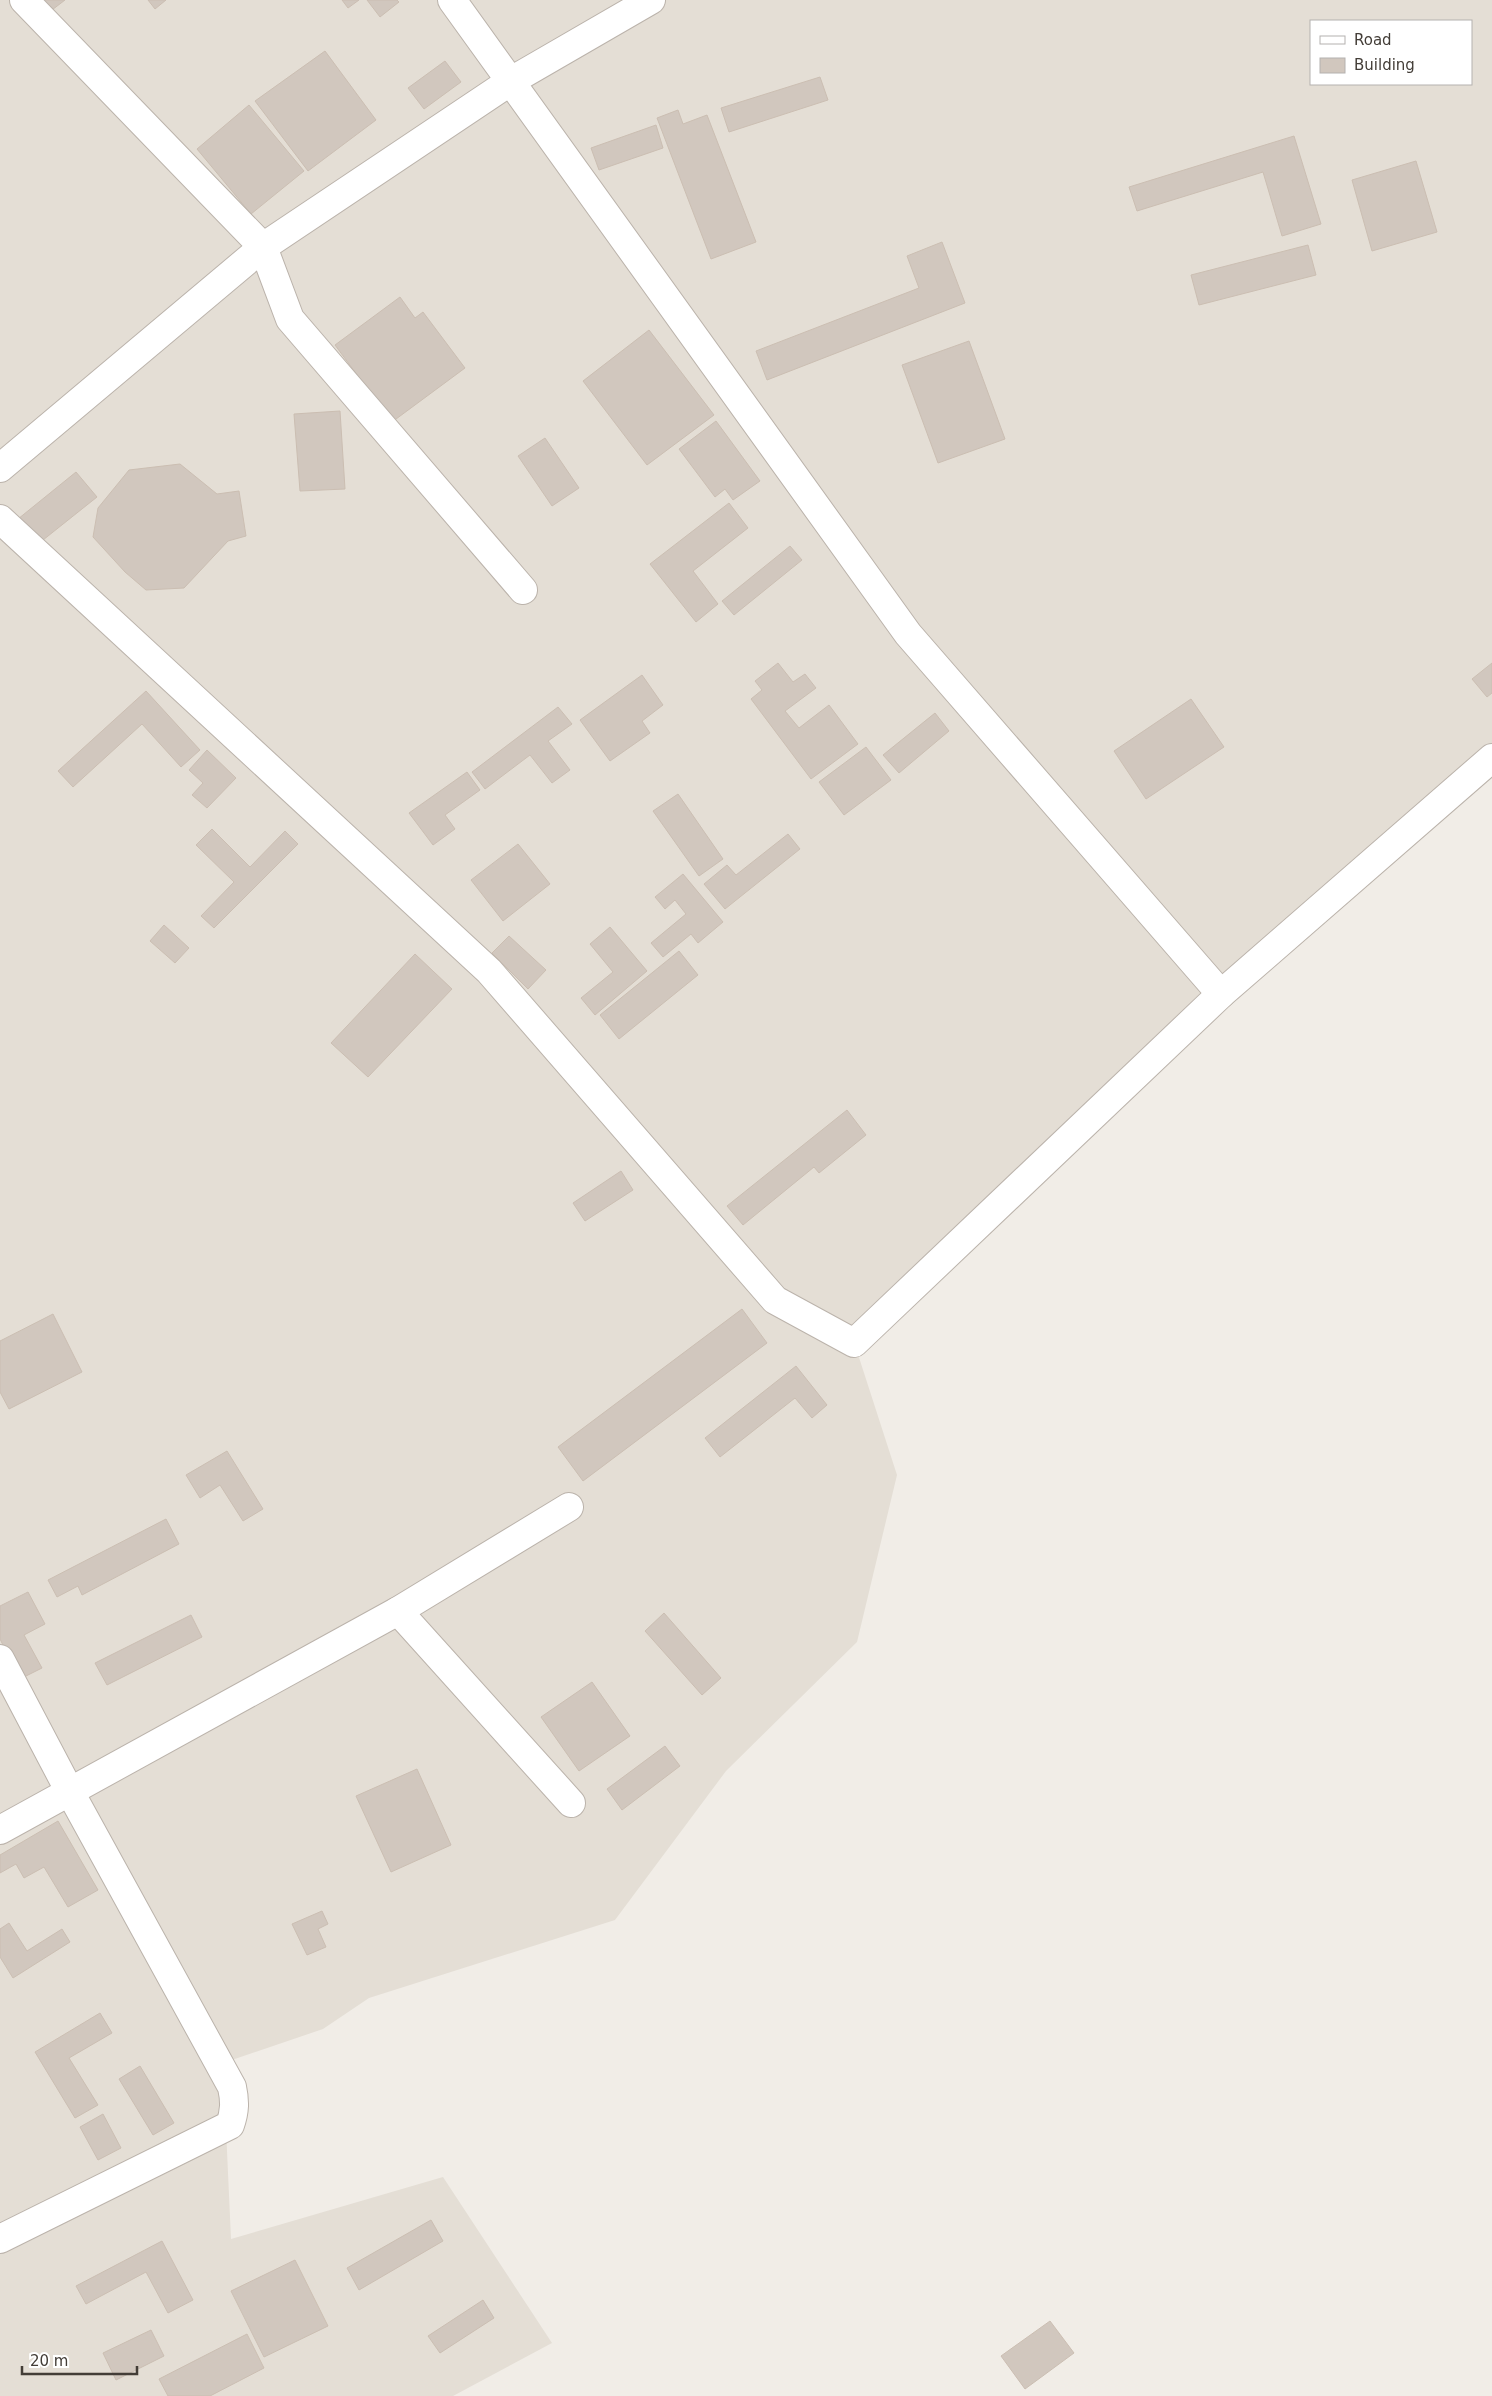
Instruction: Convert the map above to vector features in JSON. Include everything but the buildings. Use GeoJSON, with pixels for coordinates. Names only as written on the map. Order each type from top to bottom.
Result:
{"type":"FeatureCollection","features":[{"type":"Feature","properties":{"kind":"street"},"geometry":{"type":"LineString","coordinates":[[24,0],[263,247],[290,319],[523,590]]}},
{"type":"Feature","properties":{"kind":"street"},"geometry":{"type":"LineString","coordinates":[[452,0],[908,634],[1222,994]]}},
{"type":"Feature","properties":{"kind":"street"},"geometry":{"type":"LineString","coordinates":[[0,468],[263,247],[511,81],[651,0]]}},
{"type":"Feature","properties":{"kind":"street"},"geometry":{"type":"LineString","coordinates":[[0,519],[489,971],[775,1300],[854,1342],[1222,994],[1492,758]]}},
{"type":"Feature","properties":{"kind":"street"},"geometry":{"type":"LineString","coordinates":[[0,1830],[398,1611],[569,1507]]}},
{"type":"Feature","properties":{"kind":"street"},"geometry":{"type":"LineString","coordinates":[[398,1611],[571,1803]]}},
{"type":"Feature","properties":{"kind":"street"},"geometry":{"type":"LineString","coordinates":[[0,1659],[70,1792],[232,2087],[235,2101],[235,2113],[230,2125],[0,2239]]}},
{"type":"Feature","properties":{"kind":"shaded area"},"geometry":{"type":"Polygon","coordinates":[[[0,0],[1492,0],[1492,758],[854,1342],[897,1475],[857,1642],[726,1771],[615,1920],[369,1998],[323,2029],[223,2063],[231,2239],[443,2177],[552,2343],[453,2396],[0,2396],[0,0]]]}}]}
